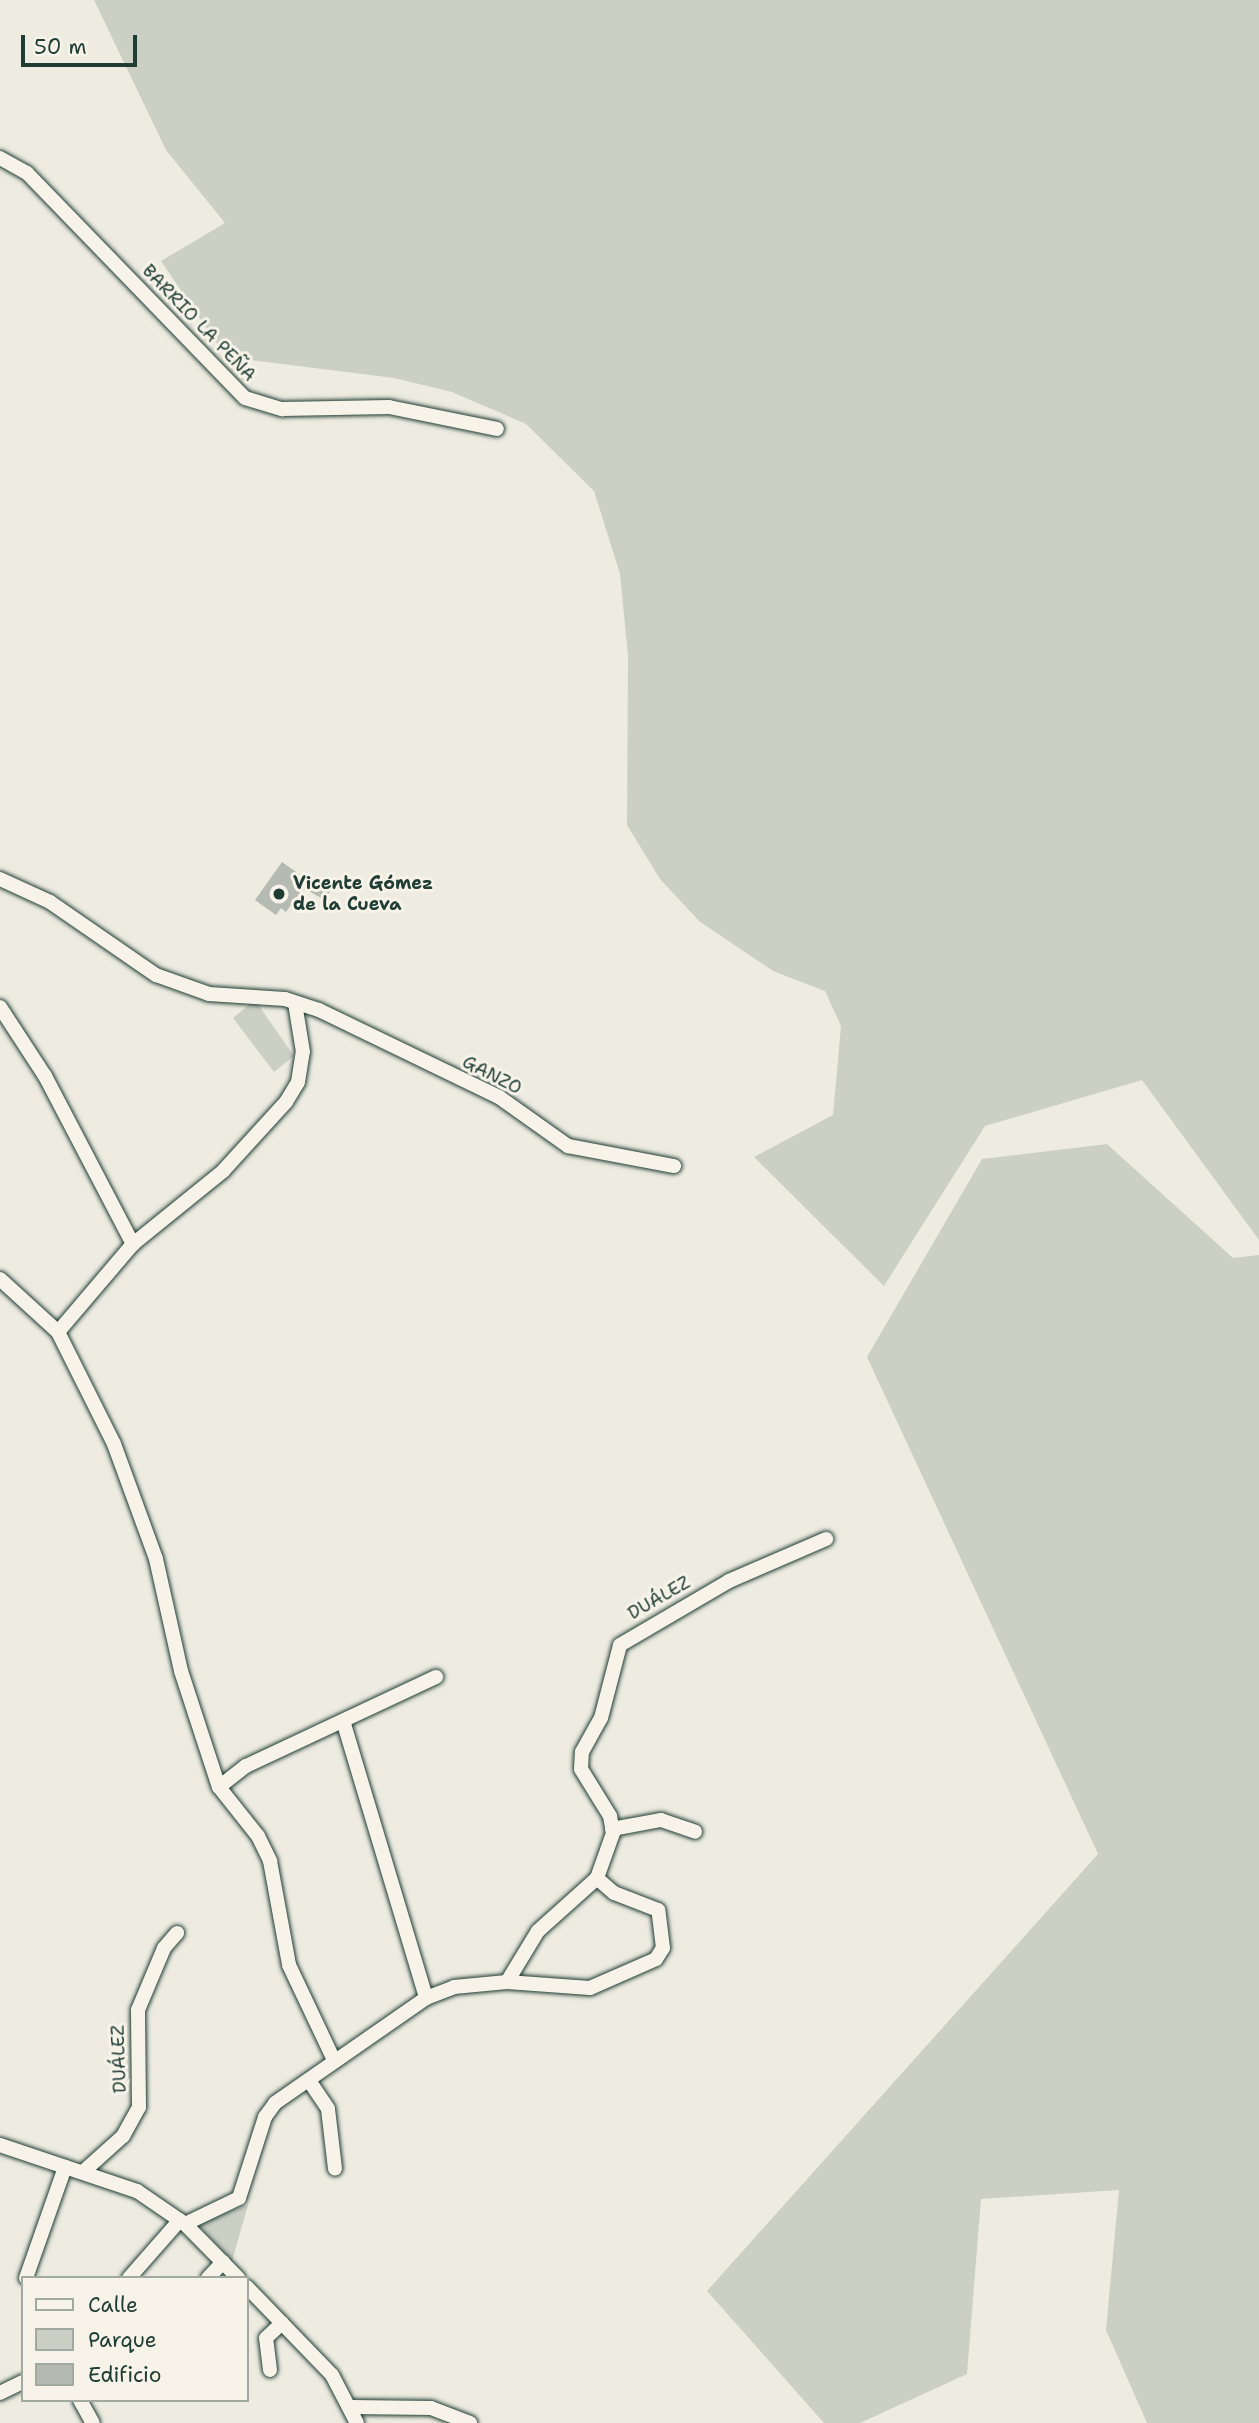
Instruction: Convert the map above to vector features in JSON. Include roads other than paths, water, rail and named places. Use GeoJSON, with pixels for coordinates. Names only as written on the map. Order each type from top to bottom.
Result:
{"type":"FeatureCollection","features":[{"type":"Feature","properties":{"kind":"street","name":"BARRIO LA PEÑA"},"geometry":{"type":"LineString","coordinates":[[0,158],[27,173],[245,398],[282,409],[389,407],[497,429]]}},
{"type":"Feature","properties":{"kind":"street","name":"GANZO"},"geometry":{"type":"LineString","coordinates":[[0,879],[50,902],[156,975],[209,993],[295,1003],[353,1024],[398,1052],[499,1097],[568,1146],[674,1166]]}},
{"type":"Feature","properties":{"kind":"street"},"geometry":{"type":"LineString","coordinates":[[58,1332],[133,1244],[223,1171],[286,1102],[298,1082],[303,1052],[295,1003]]}},
{"type":"Feature","properties":{"kind":"street"},"geometry":{"type":"LineString","coordinates":[[0,1007],[59,1100],[133,1244]]}},
{"type":"Feature","properties":{"kind":"street"},"geometry":{"type":"LineString","coordinates":[[0,1279],[58,1332],[114,1444],[156,1559],[181,1671],[219,1787],[258,1836],[270,1861],[289,1965],[333,2058]]}},
{"type":"Feature","properties":{"kind":"street","name":"DUÁLEZ"},"geometry":{"type":"LineString","coordinates":[[612,1829],[581,1769],[620,1645],[713,1589],[825,1539]]}},
{"type":"Feature","properties":{"kind":"street"},"geometry":{"type":"LineString","coordinates":[[219,1787],[246,1766],[344,1724],[436,1677]]}},
{"type":"Feature","properties":{"kind":"street"},"geometry":{"type":"LineString","coordinates":[[344,1724],[426,1998]]}},
{"type":"Feature","properties":{"kind":"street"},"geometry":{"type":"LineString","coordinates":[[507,1982],[538,1931],[597,1878],[612,1829],[661,1820],[695,1832]]}},
{"type":"Feature","properties":{"kind":"street"},"geometry":{"type":"LineString","coordinates":[[131,2276],[183,2222],[239,2198],[265,2117],[275,2103],[310,2082],[333,2058],[426,1998],[454,1987],[507,1982],[590,1988],[656,1959],[663,1948],[658,1910],[614,1893],[597,1878]]}},
{"type":"Feature","properties":{"kind":"street","name":"DUÁLEZ"},"geometry":{"type":"LineString","coordinates":[[83,2172],[123,2136],[139,2107],[138,2010],[164,1948],[177,1933]]}},
{"type":"Feature","properties":{"kind":"street"},"geometry":{"type":"LineString","coordinates":[[310,2082],[328,2109],[335,2169]]}},
{"type":"Feature","properties":{"kind":"street"},"geometry":{"type":"LineString","coordinates":[[0,2145],[137,2191],[183,2222],[236,2276]]}},
{"type":"Feature","properties":{"kind":"street"},"geometry":{"type":"LineString","coordinates":[[27,2276],[65,2167]]}},
{"type":"Feature","properties":{"kind":"street"},"geometry":{"type":"LineString","coordinates":[[210,2276],[223,2262]]}},
{"type":"Feature","properties":{"kind":"street"},"geometry":{"type":"LineString","coordinates":[[248,2288],[332,2375],[352,2407],[357,2423]]}},
{"type":"Feature","properties":{"kind":"street"},"geometry":{"type":"LineString","coordinates":[[270,2370],[264,2344],[282,2323]]}},
{"type":"Feature","properties":{"kind":"street"},"geometry":{"type":"LineString","coordinates":[[0,2393],[21,2383]]}},
{"type":"Feature","properties":{"kind":"street"},"geometry":{"type":"LineString","coordinates":[[81,2402],[93,2423]]}},
{"type":"Feature","properties":{"kind":"street"},"geometry":{"type":"LineString","coordinates":[[352,2407],[419,2407],[470,2423]]}},
{"type":"Feature","properties":{"kind":"place","name":"Vicente Gómez de la Cueva"},"geometry":{"type":"Point","coordinates":[279,894]}}]}
